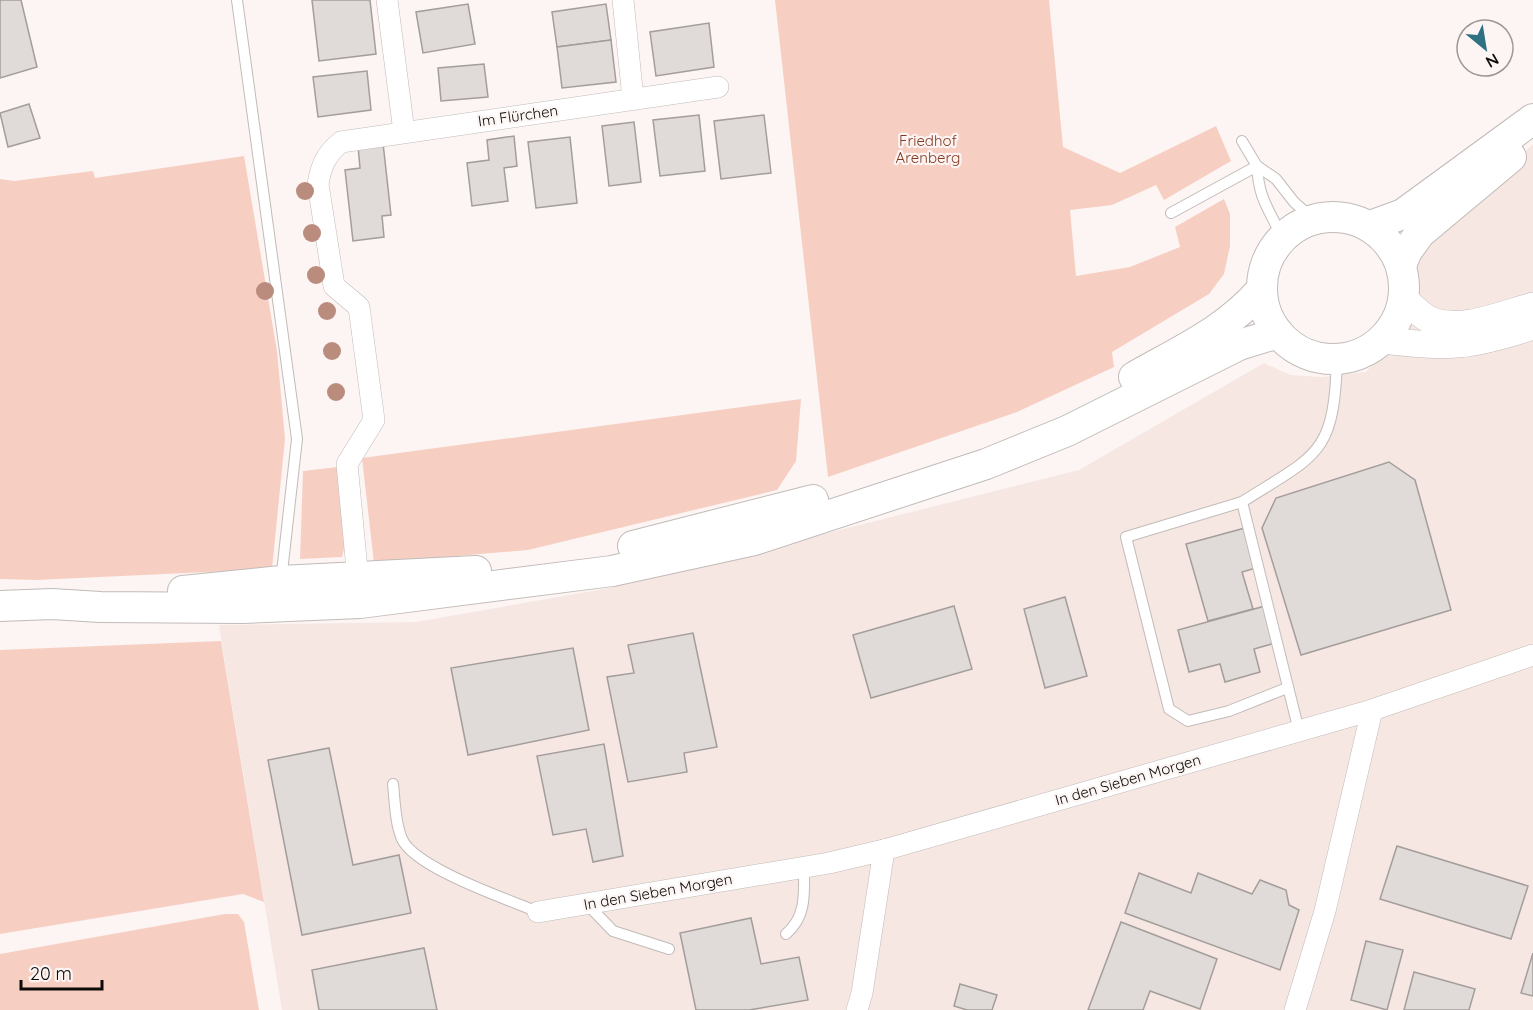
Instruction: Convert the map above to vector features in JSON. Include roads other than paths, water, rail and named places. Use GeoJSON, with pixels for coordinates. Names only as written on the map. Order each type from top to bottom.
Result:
{"type":"FeatureCollection","features":[{"type":"Feature","properties":{"kind":"main road"},"geometry":{"type":"LineString","coordinates":[[1370,226],[1403,214],[1533,119]]}},
{"type":"Feature","properties":{"kind":"main road"},"geometry":{"type":"LineString","coordinates":[[1401,265],[1407,251],[1420,233],[1533,138]]}},
{"type":"Feature","properties":{"kind":"main road"},"geometry":{"type":"LineString","coordinates":[[1342,217],[1370,226],[1389,243],[1401,265],[1404,299],[1397,321],[1383,339],[1370,350],[1337,359],[1305,354],[1278,333],[1264,305],[1262,289],[1267,261],[1282,237],[1313,219],[1342,217]]}},
{"type":"Feature","properties":{"kind":"main road"},"geometry":{"type":"LineString","coordinates":[[0,606],[52,604],[100,607],[243,608],[515,568],[606,552],[775,511],[944,460],[1010,437],[1091,401],[1226,325],[1246,308],[1262,289]]}},
{"type":"Feature","properties":{"kind":"main road"},"geometry":{"type":"LineString","coordinates":[[52,604],[105,595],[205,589],[280,581],[359,590],[612,571],[754,540],[1018,452],[1111,410],[1239,345],[1278,333]]}},
{"type":"Feature","properties":{"kind":"street"},"geometry":{"type":"LineString","coordinates":[[387,0],[404,132]]}},
{"type":"Feature","properties":{"kind":"street"},"geometry":{"type":"LineString","coordinates":[[623,0],[633,99]]}},
{"type":"Feature","properties":{"kind":"street","name":"Im Flürchen"},"geometry":{"type":"LineString","coordinates":[[359,590],[347,464],[374,420],[359,307],[334,286],[318,184],[320,170],[330,151],[341,142],[718,87]]}},
{"type":"Feature","properties":{"kind":"street"},"geometry":{"type":"LineString","coordinates":[[1404,299],[1426,318],[1447,324],[1472,322],[1533,306]]}},
{"type":"Feature","properties":{"kind":"street"},"geometry":{"type":"LineString","coordinates":[[1383,339],[1459,346],[1485,342],[1533,326]]}},
{"type":"Feature","properties":{"kind":"street","name":"In den Sieben Morgen"},"geometry":{"type":"LineString","coordinates":[[538,912],[804,867],[884,850],[1372,710],[1533,655]]}},
{"type":"Feature","properties":{"kind":"street"},"geometry":{"type":"LineString","coordinates":[[1296,1010],[1325,911],[1372,710]]}},
{"type":"Feature","properties":{"kind":"street"},"geometry":{"type":"LineString","coordinates":[[857,1010],[862,993],[884,850]]}},
{"type":"Feature","properties":{"kind":"lane"},"geometry":{"type":"LineString","coordinates":[[237,0],[297,439],[280,581]]}},
{"type":"Feature","properties":{"kind":"lane"},"geometry":{"type":"LineString","coordinates":[[1242,141],[1257,166],[1262,201],[1282,237]]}},
{"type":"Feature","properties":{"kind":"lane"},"geometry":{"type":"LineString","coordinates":[[1171,213],[1257,166]]}},
{"type":"Feature","properties":{"kind":"lane"},"geometry":{"type":"LineString","coordinates":[[1257,166],[1276,179],[1300,210],[1313,219]]}},
{"type":"Feature","properties":{"kind":"lane"},"geometry":{"type":"LineString","coordinates":[[1287,688],[1229,711],[1188,721],[1169,709],[1126,537],[1242,502],[1304,463],[1327,436],[1334,414],[1337,359]]}},
{"type":"Feature","properties":{"kind":"lane"},"geometry":{"type":"LineString","coordinates":[[1242,502],[1299,731]]}},
{"type":"Feature","properties":{"kind":"lane"},"geometry":{"type":"LineString","coordinates":[[393,784],[399,830],[403,840],[417,858],[538,912]]}},
{"type":"Feature","properties":{"kind":"lane"},"geometry":{"type":"LineString","coordinates":[[786,934],[796,926],[804,906],[804,867]]}},
{"type":"Feature","properties":{"kind":"lane"},"geometry":{"type":"LineString","coordinates":[[587,904],[613,931],[669,949]]}},
{"type":"Feature","properties":{"kind":"park label","name":"Friedhof Arenberg"},"geometry":{"type":"Point","coordinates":[928,150]}}]}
